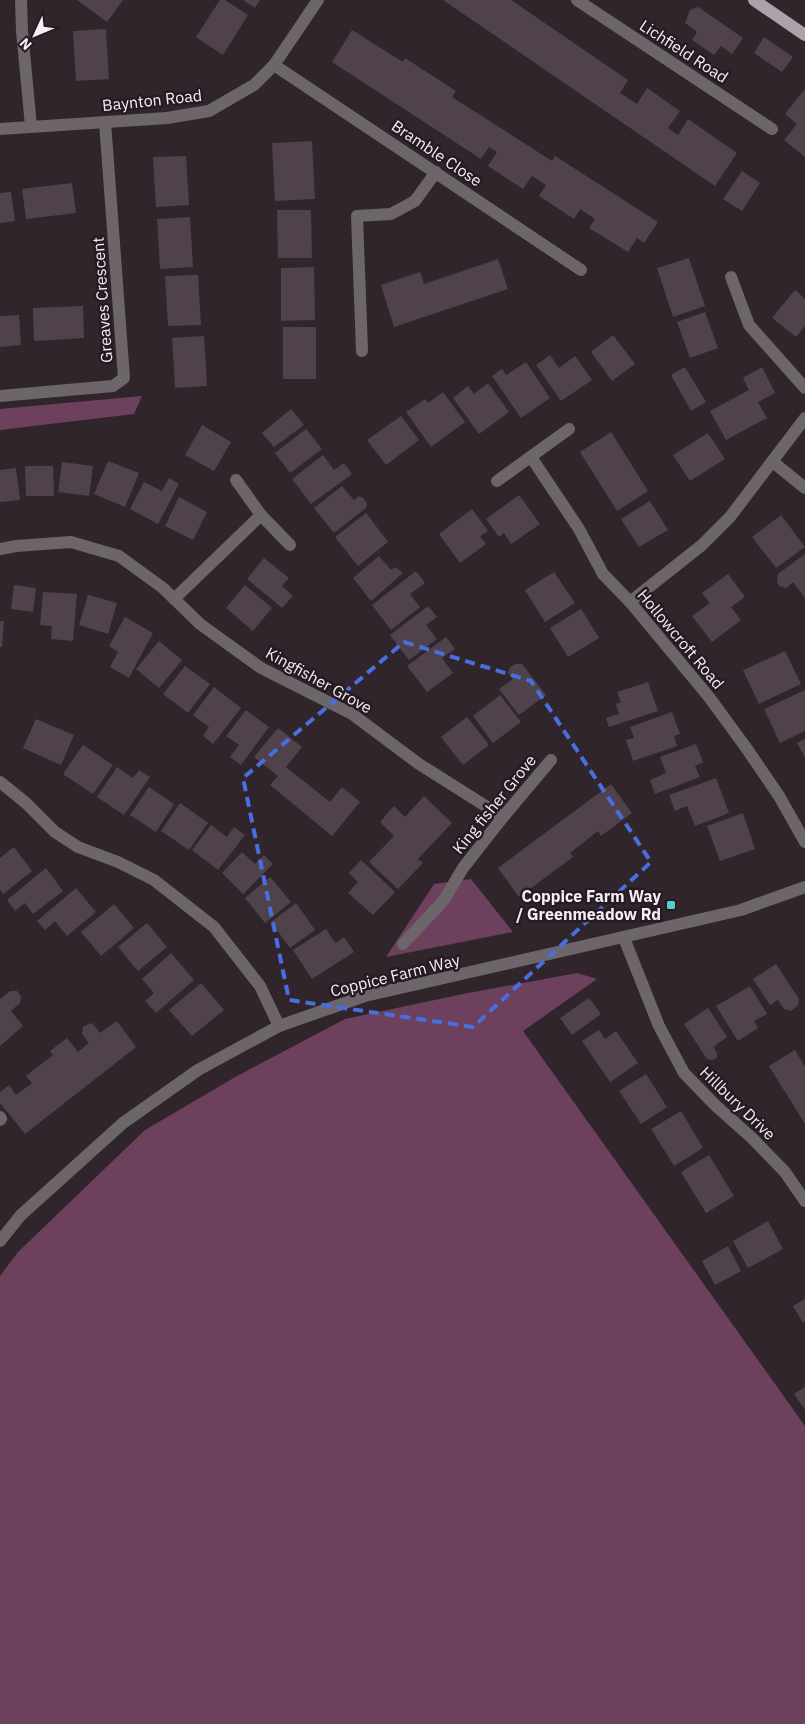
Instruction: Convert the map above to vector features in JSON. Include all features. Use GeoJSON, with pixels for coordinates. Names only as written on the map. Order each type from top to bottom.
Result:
{"type":"FeatureCollection","features":[{"type":"Feature","properties":{"kind":"main road"},"geometry":{"type":"LineString","coordinates":[[754,0],[805,35]]}},
{"type":"Feature","properties":{"kind":"street"},"geometry":{"type":"LineString","coordinates":[[21,0],[31,126]]}},
{"type":"Feature","properties":{"kind":"street","name":"Baynton Road"},"geometry":{"type":"LineString","coordinates":[[0,129],[167,118],[209,111],[254,85],[274,65],[318,0]]}},
{"type":"Feature","properties":{"kind":"street","name":"Lichfield Road"},"geometry":{"type":"LineString","coordinates":[[577,0],[772,129]]}},
{"type":"Feature","properties":{"kind":"street","name":"Bramble Close"},"geometry":{"type":"LineString","coordinates":[[274,65],[581,270]]}},
{"type":"Feature","properties":{"kind":"street","name":"Greaves Crescent"},"geometry":{"type":"LineString","coordinates":[[0,396],[113,386],[124,378],[105,122]]}},
{"type":"Feature","properties":{"kind":"street"},"geometry":{"type":"LineString","coordinates":[[362,351],[357,216],[391,214],[415,201],[436,172]]}},
{"type":"Feature","properties":{"kind":"street"},"geometry":{"type":"LineString","coordinates":[[732,277],[749,325],[805,388]]}},
{"type":"Feature","properties":{"kind":"street"},"geometry":{"type":"LineString","coordinates":[[630,602],[702,545],[730,517],[805,418]]}},
{"type":"Feature","properties":{"kind":"street"},"geometry":{"type":"LineString","coordinates":[[497,481],[569,429]]}},
{"type":"Feature","properties":{"kind":"street","name":"Hollowcroft Road"},"geometry":{"type":"LineString","coordinates":[[531,457],[579,529],[603,574],[630,602],[709,697],[748,749],[779,796],[805,842]]}},
{"type":"Feature","properties":{"kind":"street"},"geometry":{"type":"LineString","coordinates":[[773,462],[805,488]]}},
{"type":"Feature","properties":{"kind":"street"},"geometry":{"type":"LineString","coordinates":[[236,480],[261,515],[290,545]]}},
{"type":"Feature","properties":{"kind":"street"},"geometry":{"type":"LineString","coordinates":[[174,599],[261,515]]}},
{"type":"Feature","properties":{"kind":"street","name":"Kingfisher Grove"},"geometry":{"type":"LineString","coordinates":[[0,549],[71,542],[119,556],[163,588],[200,624],[261,668],[352,714],[418,764],[503,817]]}},
{"type":"Feature","properties":{"kind":"street","name":"King fisher Grove"},"geometry":{"type":"LineString","coordinates":[[402,944],[444,900],[463,868],[551,760]]}},
{"type":"Feature","properties":{"kind":"street"},"geometry":{"type":"LineString","coordinates":[[0,782],[26,803],[55,832],[78,847],[118,862],[154,880],[214,927],[260,986],[279,1026]]}},
{"type":"Feature","properties":{"kind":"street","name":"Coppice Farm Way"},"geometry":{"type":"LineString","coordinates":[[0,1241],[21,1215],[123,1123],[198,1070],[279,1026],[365,996],[741,910],[805,887]]}},
{"type":"Feature","properties":{"kind":"street","name":"Hillbury Drive"},"geometry":{"type":"LineString","coordinates":[[624,938],[659,1026],[684,1073],[785,1172],[805,1201]]}},
{"type":"Feature","properties":{"kind":"highlighted area"},"geometry":{"type":"Polygon","coordinates":[[[404,642],[531,681],[651,862],[473,1027],[289,1000],[243,778],[404,642]]]}},
{"type":"Feature","properties":{"kind":"shaded area"},"geometry":{"type":"Polygon","coordinates":[[[142,396],[134,414],[0,430],[0,409],[142,396]]]}},
{"type":"Feature","properties":{"kind":"shaded area"},"geometry":{"type":"Polygon","coordinates":[[[471,879],[513,932],[386,957],[434,884],[471,879]]]}},
{"type":"Feature","properties":{"kind":"shaded area"},"geometry":{"type":"Polygon","coordinates":[[[577,973],[597,979],[523,1031],[805,1426],[805,1724],[0,1724],[0,1276],[18,1252],[145,1130],[237,1076],[345,1019],[463,994],[577,973]]]}},
{"type":"Feature","properties":{"kind":"building"},"geometry":{"type":"Polygon","coordinates":[[[77,0],[123,0],[107,22],[77,0]]]}},
{"type":"Feature","properties":{"kind":"building"},"geometry":{"type":"Polygon","coordinates":[[[220,0],[225,0],[248,15],[223,55],[196,37],[220,0]]]}},
{"type":"Feature","properties":{"kind":"building"},"geometry":{"type":"Polygon","coordinates":[[[243,0],[260,0],[255,8],[243,0]]]}},
{"type":"Feature","properties":{"kind":"building"},"geometry":{"type":"Polygon","coordinates":[[[443,0],[511,0],[628,80],[620,93],[637,104],[647,88],[680,111],[668,128],[678,135],[688,119],[737,153],[715,186],[443,0]]]}},
{"type":"Feature","properties":{"kind":"building"},"geometry":{"type":"Polygon","coordinates":[[[698,7],[743,38],[732,54],[721,46],[714,55],[692,40],[697,32],[685,23],[690,10],[698,7]]]}},
{"type":"Feature","properties":{"kind":"building"},"geometry":{"type":"Polygon","coordinates":[[[106,29],[109,79],[76,81],[73,31],[106,29]]]}},
{"type":"Feature","properties":{"kind":"building"},"geometry":{"type":"Polygon","coordinates":[[[352,30],[403,62],[405,58],[456,91],[452,97],[552,161],[555,156],[658,222],[644,243],[637,238],[628,252],[589,228],[595,219],[580,209],[574,219],[539,196],[546,185],[532,176],[523,189],[488,166],[497,152],[489,147],[481,159],[332,62],[352,30]]]}},
{"type":"Feature","properties":{"kind":"building"},"geometry":{"type":"Polygon","coordinates":[[[764,37],[793,57],[782,72],[754,53],[764,37]]]}},
{"type":"Feature","properties":{"kind":"building"},"geometry":{"type":"Polygon","coordinates":[[[805,89],[805,157],[784,140],[797,124],[785,114],[805,89]]]}},
{"type":"Feature","properties":{"kind":"building"},"geometry":{"type":"Polygon","coordinates":[[[312,141],[315,199],[275,201],[272,143],[312,141]]]}},
{"type":"Feature","properties":{"kind":"building"},"geometry":{"type":"Polygon","coordinates":[[[186,156],[189,205],[156,207],[153,157],[186,156]]]}},
{"type":"Feature","properties":{"kind":"building"},"geometry":{"type":"Polygon","coordinates":[[[742,171],[760,183],[742,211],[723,199],[742,171]]]}},
{"type":"Feature","properties":{"kind":"building"},"geometry":{"type":"Polygon","coordinates":[[[72,183],[76,213],[26,219],[22,189],[72,183]]]}},
{"type":"Feature","properties":{"kind":"building"},"geometry":{"type":"Polygon","coordinates":[[[11,192],[15,221],[0,223],[0,193],[11,192]]]}},
{"type":"Feature","properties":{"kind":"building"},"geometry":{"type":"Polygon","coordinates":[[[277,210],[311,210],[312,258],[278,258],[277,210]]]}},
{"type":"Feature","properties":{"kind":"building"},"geometry":{"type":"Polygon","coordinates":[[[190,217],[193,267],[160,269],[157,219],[190,217]]]}},
{"type":"Feature","properties":{"kind":"building"},"geometry":{"type":"Polygon","coordinates":[[[689,258],[705,306],[673,317],[657,268],[689,258]]]}},
{"type":"Feature","properties":{"kind":"building"},"geometry":{"type":"Polygon","coordinates":[[[498,259],[508,289],[394,327],[381,285],[420,272],[424,284],[498,259]]]}},
{"type":"Feature","properties":{"kind":"building"},"geometry":{"type":"Polygon","coordinates":[[[314,267],[315,320],[281,321],[281,268],[314,267]]]}},
{"type":"Feature","properties":{"kind":"building"},"geometry":{"type":"Polygon","coordinates":[[[198,275],[201,325],[168,326],[165,276],[198,275]]]}},
{"type":"Feature","properties":{"kind":"building"},"geometry":{"type":"Polygon","coordinates":[[[795,290],[805,299],[805,326],[796,337],[772,318],[795,290]]]}},
{"type":"Feature","properties":{"kind":"building"},"geometry":{"type":"Polygon","coordinates":[[[83,306],[84,338],[34,341],[33,308],[83,306]]]}},
{"type":"Feature","properties":{"kind":"building"},"geometry":{"type":"Polygon","coordinates":[[[705,312],[718,348],[690,358],[677,322],[705,312]]]}},
{"type":"Feature","properties":{"kind":"building"},"geometry":{"type":"Polygon","coordinates":[[[19,315],[21,345],[0,347],[0,316],[19,315]]]}},
{"type":"Feature","properties":{"kind":"building"},"geometry":{"type":"Polygon","coordinates":[[[283,327],[316,327],[316,379],[283,379],[283,327]]]}},
{"type":"Feature","properties":{"kind":"building"},"geometry":{"type":"Polygon","coordinates":[[[613,335],[635,364],[612,381],[591,352],[613,335]]]}},
{"type":"Feature","properties":{"kind":"building"},"geometry":{"type":"Polygon","coordinates":[[[204,336],[207,386],[175,388],[172,338],[204,336]]]}},
{"type":"Feature","properties":{"kind":"building"},"geometry":{"type":"Polygon","coordinates":[[[550,355],[559,368],[575,356],[592,380],[561,401],[536,365],[550,355]]]}},
{"type":"Feature","properties":{"kind":"building"},"geometry":{"type":"Polygon","coordinates":[[[526,362],[550,398],[521,418],[492,376],[502,369],[506,375],[526,362]]]}},
{"type":"Feature","properties":{"kind":"building"},"geometry":{"type":"Polygon","coordinates":[[[685,367],[706,402],[691,411],[671,375],[685,367]]]}},
{"type":"Feature","properties":{"kind":"building"},"geometry":{"type":"Polygon","coordinates":[[[762,367],[775,393],[758,402],[767,418],[726,440],[710,411],[749,390],[743,378],[762,367]]]}},
{"type":"Feature","properties":{"kind":"building"},"geometry":{"type":"Polygon","coordinates":[[[488,383],[509,412],[479,434],[453,398],[468,386],[474,394],[488,383]]]}},
{"type":"Feature","properties":{"kind":"building"},"geometry":{"type":"Polygon","coordinates":[[[443,392],[465,422],[431,447],[406,412],[425,399],[428,403],[443,392]]]}},
{"type":"Feature","properties":{"kind":"building"},"geometry":{"type":"Polygon","coordinates":[[[291,409],[304,425],[274,447],[262,433],[291,409]]]}},
{"type":"Feature","properties":{"kind":"building"},"geometry":{"type":"Polygon","coordinates":[[[401,416],[419,440],[386,465],[367,440],[401,416]]]}},
{"type":"Feature","properties":{"kind":"building"},"geometry":{"type":"Polygon","coordinates":[[[202,425],[231,442],[214,471],[185,455],[202,425]]]}},
{"type":"Feature","properties":{"kind":"building"},"geometry":{"type":"Polygon","coordinates":[[[306,429],[322,449],[290,473],[275,453],[306,429]]]}},
{"type":"Feature","properties":{"kind":"building"},"geometry":{"type":"Polygon","coordinates":[[[611,432],[648,491],[617,511],[580,452],[611,432]]]}},
{"type":"Feature","properties":{"kind":"building"},"geometry":{"type":"Polygon","coordinates":[[[708,433],[725,459],[690,481],[673,455],[708,433]]]}},
{"type":"Feature","properties":{"kind":"building"},"geometry":{"type":"Polygon","coordinates":[[[323,455],[334,470],[344,463],[352,474],[311,504],[292,479],[323,455]]]}},
{"type":"Feature","properties":{"kind":"building"},"geometry":{"type":"Polygon","coordinates":[[[108,461],[139,473],[125,507],[94,494],[108,461]]]}},
{"type":"Feature","properties":{"kind":"building"},"geometry":{"type":"Polygon","coordinates":[[[62,462],[93,466],[89,496],[58,492],[62,462]]]}},
{"type":"Feature","properties":{"kind":"building"},"geometry":{"type":"Polygon","coordinates":[[[25,466],[53,466],[54,496],[26,496],[25,466]]]}},
{"type":"Feature","properties":{"kind":"building"},"geometry":{"type":"Polygon","coordinates":[[[16,468],[20,500],[0,502],[0,470],[16,468]]]}},
{"type":"Feature","properties":{"kind":"building"},"geometry":{"type":"Polygon","coordinates":[[[169,478],[179,484],[158,524],[130,509],[144,482],[162,491],[169,478]]]}},
{"type":"Feature","properties":{"kind":"building"},"geometry":{"type":"Polygon","coordinates":[[[342,486],[354,500],[359,496],[367,503],[366,508],[334,533],[314,508],[342,486]]]}},
{"type":"Feature","properties":{"kind":"building"},"geometry":{"type":"Polygon","coordinates":[[[519,495],[540,524],[511,544],[504,533],[499,537],[486,519],[519,495]]]}},
{"type":"Feature","properties":{"kind":"building"},"geometry":{"type":"Polygon","coordinates":[[[179,497],[207,512],[193,540],[165,526],[179,497]]]}},
{"type":"Feature","properties":{"kind":"building"},"geometry":{"type":"Polygon","coordinates":[[[650,501],[668,530],[639,547],[621,519],[650,501]]]}},
{"type":"Feature","properties":{"kind":"building"},"geometry":{"type":"Polygon","coordinates":[[[472,509],[488,531],[480,536],[486,544],[460,563],[439,534],[472,509]]]}},
{"type":"Feature","properties":{"kind":"building"},"geometry":{"type":"Polygon","coordinates":[[[366,513],[388,542],[358,566],[335,537],[366,513]]]}},
{"type":"Feature","properties":{"kind":"building"},"geometry":{"type":"Polygon","coordinates":[[[781,515],[805,547],[776,568],[752,537],[781,515]]]}},
{"type":"Feature","properties":{"kind":"building"},"geometry":{"type":"Polygon","coordinates":[[[805,554],[805,598],[793,582],[786,588],[779,586],[777,582],[778,574],[805,554]]]}},
{"type":"Feature","properties":{"kind":"building"},"geometry":{"type":"Polygon","coordinates":[[[379,556],[391,570],[395,567],[403,573],[371,601],[353,578],[379,556]]]}},
{"type":"Feature","properties":{"kind":"building"},"geometry":{"type":"Polygon","coordinates":[[[264,558],[289,578],[282,586],[293,596],[282,608],[247,579],[264,558]]]}},
{"type":"Feature","properties":{"kind":"building"},"geometry":{"type":"Polygon","coordinates":[[[416,571],[425,583],[410,594],[420,607],[391,630],[372,605],[416,571]]]}},
{"type":"Feature","properties":{"kind":"building"},"geometry":{"type":"Polygon","coordinates":[[[554,572],[575,603],[545,622],[525,590],[554,572]]]}},
{"type":"Feature","properties":{"kind":"building"},"geometry":{"type":"Polygon","coordinates":[[[728,574],[745,597],[731,607],[741,620],[712,642],[692,616],[710,603],[702,593],[728,574]]]}},
{"type":"Feature","properties":{"kind":"building"},"geometry":{"type":"Polygon","coordinates":[[[14,585],[36,588],[33,612],[11,609],[14,585]]]}},
{"type":"Feature","properties":{"kind":"building"},"geometry":{"type":"Polygon","coordinates":[[[245,585],[272,608],[253,631],[226,608],[245,585]]]}},
{"type":"Feature","properties":{"kind":"building"},"geometry":{"type":"Polygon","coordinates":[[[43,592],[77,594],[73,641],[51,639],[52,626],[40,625],[43,592]]]}},
{"type":"Feature","properties":{"kind":"building"},"geometry":{"type":"Polygon","coordinates":[[[88,595],[117,603],[108,634],[79,625],[88,595]]]}},
{"type":"Feature","properties":{"kind":"building"},"geometry":{"type":"Polygon","coordinates":[[[428,606],[437,617],[426,625],[437,639],[409,660],[390,635],[428,606]]]}},
{"type":"Feature","properties":{"kind":"building"},"geometry":{"type":"Polygon","coordinates":[[[581,609],[599,638],[568,657],[550,628],[581,609]]]}},
{"type":"Feature","properties":{"kind":"building"},"geometry":{"type":"Polygon","coordinates":[[[125,617],[153,633],[129,678],[110,667],[118,652],[109,646],[125,617]]]}},
{"type":"Feature","properties":{"kind":"building"},"geometry":{"type":"Polygon","coordinates":[[[0,621],[4,621],[2,647],[0,647],[0,621]]]}},
{"type":"Feature","properties":{"kind":"building"},"geometry":{"type":"Polygon","coordinates":[[[446,637],[455,649],[442,658],[453,673],[427,692],[407,666],[446,637]]]}},
{"type":"Feature","properties":{"kind":"building"},"geometry":{"type":"Polygon","coordinates":[[[159,641],[182,660],[159,688],[136,669],[159,641]]]}},
{"type":"Feature","properties":{"kind":"building"},"geometry":{"type":"Polygon","coordinates":[[[785,651],[801,684],[759,704],[743,670],[785,651]]]}},
{"type":"Feature","properties":{"kind":"building"},"geometry":{"type":"Polygon","coordinates":[[[522,664],[546,695],[519,715],[499,689],[513,679],[508,673],[510,667],[522,664]]]}},
{"type":"Feature","properties":{"kind":"building"},"geometry":{"type":"Polygon","coordinates":[[[185,666],[210,684],[188,713],[163,694],[185,666]]]}},
{"type":"Feature","properties":{"kind":"building"},"geometry":{"type":"Polygon","coordinates":[[[648,682],[658,711],[609,727],[606,718],[619,714],[616,704],[621,702],[617,692],[648,682]]]}},
{"type":"Feature","properties":{"kind":"building"},"geometry":{"type":"Polygon","coordinates":[[[214,687],[241,708],[213,744],[203,736],[209,727],[193,715],[214,687]]]}},
{"type":"Feature","properties":{"kind":"building"},"geometry":{"type":"Polygon","coordinates":[[[805,690],[805,731],[780,743],[764,709],[805,690]]]}},
{"type":"Feature","properties":{"kind":"building"},"geometry":{"type":"Polygon","coordinates":[[[500,695],[521,722],[493,743],[473,716],[500,695]]]}},
{"type":"Feature","properties":{"kind":"building"},"geometry":{"type":"Polygon","coordinates":[[[246,710],[269,727],[241,765],[230,757],[239,745],[226,736],[246,710]]]}},
{"type":"Feature","properties":{"kind":"building"},"geometry":{"type":"Polygon","coordinates":[[[672,712],[680,734],[674,736],[677,746],[633,761],[626,740],[634,738],[630,727],[672,712]]]}},
{"type":"Feature","properties":{"kind":"building"},"geometry":{"type":"Polygon","coordinates":[[[467,717],[489,745],[463,765],[441,737],[467,717]]]}},
{"type":"Feature","properties":{"kind":"building"},"geometry":{"type":"Polygon","coordinates":[[[36,719],[74,735],[61,765],[23,748],[36,719]]]}},
{"type":"Feature","properties":{"kind":"building"},"geometry":{"type":"Polygon","coordinates":[[[278,728],[302,747],[286,767],[330,802],[342,787],[360,802],[332,836],[270,785],[278,776],[254,757],[278,728]]]}},
{"type":"Feature","properties":{"kind":"building"},"geometry":{"type":"Polygon","coordinates":[[[805,739],[805,758],[797,743],[805,739]]]}},
{"type":"Feature","properties":{"kind":"building"},"geometry":{"type":"Polygon","coordinates":[[[696,744],[703,762],[695,766],[700,777],[655,794],[650,780],[666,773],[660,757],[696,744]]]}},
{"type":"Feature","properties":{"kind":"building"},"geometry":{"type":"Polygon","coordinates":[[[83,745],[113,765],[93,794],[63,774],[83,745]]]}},
{"type":"Feature","properties":{"kind":"building"},"geometry":{"type":"Polygon","coordinates":[[[117,767],[133,778],[139,770],[150,777],[124,815],[97,797],[117,767]]]}},
{"type":"Feature","properties":{"kind":"building"},"geometry":{"type":"Polygon","coordinates":[[[716,778],[729,813],[695,826],[687,806],[675,811],[669,795],[716,778]]]}},
{"type":"Feature","properties":{"kind":"building"},"geometry":{"type":"Polygon","coordinates":[[[611,784],[632,813],[601,836],[598,831],[570,853],[573,857],[519,897],[498,868],[611,784]]]}},
{"type":"Feature","properties":{"kind":"building"},"geometry":{"type":"Polygon","coordinates":[[[149,787],[174,804],[156,832],[130,815],[149,787]]]}},
{"type":"Feature","properties":{"kind":"building"},"geometry":{"type":"Polygon","coordinates":[[[424,796],[452,823],[418,859],[423,863],[398,889],[369,862],[394,836],[380,822],[394,806],[405,817],[424,796]]]}},
{"type":"Feature","properties":{"kind":"building"},"geometry":{"type":"Polygon","coordinates":[[[180,803],[208,823],[189,850],[161,831],[180,803]]]}},
{"type":"Feature","properties":{"kind":"building"},"geometry":{"type":"Polygon","coordinates":[[[743,813],[755,849],[720,861],[707,826],[743,813]]]}},
{"type":"Feature","properties":{"kind":"building"},"geometry":{"type":"Polygon","coordinates":[[[211,825],[227,837],[234,827],[245,835],[218,870],[192,850],[211,825]]]}},
{"type":"Feature","properties":{"kind":"building"},"geometry":{"type":"Polygon","coordinates":[[[14,847],[32,871],[3,894],[0,889],[0,858],[14,847]]]}},
{"type":"Feature","properties":{"kind":"building"},"geometry":{"type":"Polygon","coordinates":[[[242,852],[255,864],[264,855],[273,864],[243,894],[222,873],[242,852]]]}},
{"type":"Feature","properties":{"kind":"building"},"geometry":{"type":"Polygon","coordinates":[[[361,860],[395,892],[373,915],[348,893],[358,882],[349,873],[361,860]]]}},
{"type":"Feature","properties":{"kind":"building"},"geometry":{"type":"Polygon","coordinates":[[[46,868],[63,891],[33,914],[25,903],[15,911],[7,900],[46,868]]]}},
{"type":"Feature","properties":{"kind":"building"},"geometry":{"type":"Polygon","coordinates":[[[270,877],[291,902],[265,923],[245,898],[270,877]]]}},
{"type":"Feature","properties":{"kind":"building"},"geometry":{"type":"Polygon","coordinates":[[[76,888],[96,912],[67,936],[55,921],[45,930],[37,921],[76,888]]]}},
{"type":"Feature","properties":{"kind":"building"},"geometry":{"type":"Polygon","coordinates":[[[296,903],[315,930],[290,948],[271,922],[296,903]]]}},
{"type":"Feature","properties":{"kind":"building"},"geometry":{"type":"Polygon","coordinates":[[[114,904],[134,928],[101,956],[81,932],[114,904]]]}},
{"type":"Feature","properties":{"kind":"building"},"geometry":{"type":"Polygon","coordinates":[[[147,923],[167,947],[138,971],[118,947],[147,923]]]}},
{"type":"Feature","properties":{"kind":"building"},"geometry":{"type":"Polygon","coordinates":[[[326,929],[335,943],[344,937],[354,952],[312,979],[293,950],[326,929]]]}},
{"type":"Feature","properties":{"kind":"building"},"geometry":{"type":"Polygon","coordinates":[[[171,953],[194,980],[156,1013],[145,1001],[154,993],[142,979],[171,953]]]}},
{"type":"Feature","properties":{"kind":"building"},"geometry":{"type":"Polygon","coordinates":[[[776,964],[799,999],[798,1005],[791,1011],[784,1009],[778,1000],[770,1005],[753,979],[776,964]]]}},
{"type":"Feature","properties":{"kind":"building"},"geometry":{"type":"Polygon","coordinates":[[[201,983],[224,1010],[192,1036],[169,1010],[201,983]]]}},
{"type":"Feature","properties":{"kind":"building"},"geometry":{"type":"Polygon","coordinates":[[[750,986],[767,1014],[754,1021],[758,1028],[738,1041],[716,1006],[750,986]]]}},
{"type":"Feature","properties":{"kind":"building"},"geometry":{"type":"Polygon","coordinates":[[[10,991],[17,991],[21,996],[20,1003],[11,1011],[23,1026],[0,1046],[0,999],[10,991]]]}},
{"type":"Feature","properties":{"kind":"building"},"geometry":{"type":"Polygon","coordinates":[[[589,998],[601,1014],[572,1035],[560,1018],[589,998]]]}},
{"type":"Feature","properties":{"kind":"building"},"geometry":{"type":"Polygon","coordinates":[[[708,1008],[727,1037],[713,1047],[717,1053],[717,1058],[712,1060],[707,1059],[684,1024],[708,1008]]]}},
{"type":"Feature","properties":{"kind":"building"},"geometry":{"type":"Polygon","coordinates":[[[117,1021],[136,1047],[25,1134],[0,1103],[0,1092],[9,1085],[16,1095],[32,1083],[26,1076],[53,1055],[50,1051],[67,1038],[78,1052],[89,1043],[82,1034],[83,1027],[91,1023],[100,1033],[117,1021]]]}},
{"type":"Feature","properties":{"kind":"building"},"geometry":{"type":"Polygon","coordinates":[[[599,1030],[605,1039],[616,1031],[638,1063],[610,1082],[582,1041],[599,1030]]]}},
{"type":"Feature","properties":{"kind":"building"},"geometry":{"type":"Polygon","coordinates":[[[795,1050],[805,1067],[805,1124],[769,1066],[795,1050]]]}},
{"type":"Feature","properties":{"kind":"building"},"geometry":{"type":"Polygon","coordinates":[[[646,1074],[667,1107],[641,1124],[619,1091],[646,1074]]]}},
{"type":"Feature","properties":{"kind":"building"},"geometry":{"type":"Polygon","coordinates":[[[681,1111],[703,1148],[674,1166],[651,1129],[681,1111]]]}},
{"type":"Feature","properties":{"kind":"building"},"geometry":{"type":"Polygon","coordinates":[[[709,1155],[734,1196],[706,1213],[681,1172],[709,1155]]]}},
{"type":"Feature","properties":{"kind":"building"},"geometry":{"type":"Polygon","coordinates":[[[768,1221],[783,1249],[748,1268],[733,1241],[768,1221]]]}},
{"type":"Feature","properties":{"kind":"building"},"geometry":{"type":"Polygon","coordinates":[[[728,1246],[741,1271],[715,1285],[702,1261],[728,1246]]]}},
{"type":"Feature","properties":{"kind":"building"},"geometry":{"type":"Polygon","coordinates":[[[805,1299],[805,1321],[803,1323],[793,1306],[805,1299]]]}},
{"type":"Feature","properties":{"kind":"building"},"geometry":{"type":"Polygon","coordinates":[[[805,1387],[805,1410],[794,1394],[805,1387]]]}},
{"type":"Feature","properties":{"kind":"place","name":"Coppice Farm Way / Greenmeadow Rd"},"geometry":{"type":"Point","coordinates":[671,905]}}]}
